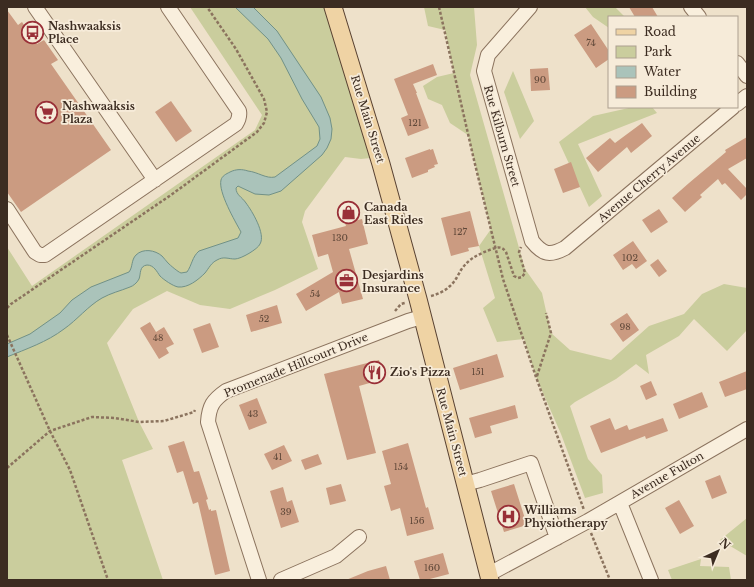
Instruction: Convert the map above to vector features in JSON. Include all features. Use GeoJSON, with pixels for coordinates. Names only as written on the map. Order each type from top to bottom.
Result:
{"type":"FeatureCollection","features":[{"type":"Feature","properties":{"kind":"main road","name":"Rue Main Street"},"geometry":{"type":"LineString","coordinates":[[333,7],[382,164],[490,577]]}},
{"type":"Feature","properties":{"kind":"street"},"geometry":{"type":"LineString","coordinates":[[36,7],[155,180]]}},
{"type":"Feature","properties":{"kind":"street"},"geometry":{"type":"LineString","coordinates":[[7,209],[35,252],[40,255],[46,255],[236,124],[239,120],[239,110],[168,7]]}},
{"type":"Feature","properties":{"kind":"street","name":"Rue Kilburn Street"},"geometry":{"type":"LineString","coordinates":[[530,7],[488,55],[484,72],[532,242]]}},
{"type":"Feature","properties":{"kind":"street"},"geometry":{"type":"LineString","coordinates":[[691,7],[698,16]]}},
{"type":"Feature","properties":{"kind":"street"},"geometry":{"type":"LineString","coordinates":[[738,64],[747,76]]}},
{"type":"Feature","properties":{"kind":"street"},"geometry":{"type":"LineString","coordinates":[[76,66],[77,84],[128,157]]}},
{"type":"Feature","properties":{"kind":"street"},"geometry":{"type":"LineString","coordinates":[[738,103],[747,96]]}},
{"type":"Feature","properties":{"kind":"street","name":"Avenue Cherry Avenue"},"geometry":{"type":"LineString","coordinates":[[532,242],[538,249],[547,253],[556,253],[565,248],[733,108]]}},
{"type":"Feature","properties":{"kind":"street","name":"Promenade Hillcourt Drive"},"geometry":{"type":"LineString","coordinates":[[259,580],[208,422],[210,408],[214,401],[226,391],[408,321],[422,317]]}},
{"type":"Feature","properties":{"kind":"street","name":"Avenue Fulton"},"geometry":{"type":"LineString","coordinates":[[490,577],[747,429]]}},
{"type":"Feature","properties":{"kind":"street"},"geometry":{"type":"LineString","coordinates":[[465,484],[531,463],[557,538]]}},
{"type":"Feature","properties":{"kind":"street"},"geometry":{"type":"LineString","coordinates":[[620,503],[651,580]]}},
{"type":"Feature","properties":{"kind":"street"},"geometry":{"type":"LineString","coordinates":[[281,580],[336,556],[359,537]]}},
{"type":"Feature","properties":{"kind":"path"},"geometry":{"type":"LineString","coordinates":[[440,7],[473,154],[504,279],[536,377],[587,521],[610,580]]}},
{"type":"Feature","properties":{"kind":"path"},"geometry":{"type":"LineString","coordinates":[[433,295],[442,292],[451,285],[464,265],[471,258],[478,254],[500,247],[506,252],[512,274],[516,278],[520,278],[525,273],[519,250],[522,246],[532,242]]}},
{"type":"Feature","properties":{"kind":"path"},"geometry":{"type":"LineString","coordinates":[[536,377],[551,333],[546,313]]}},
{"type":"Feature","properties":{"kind":"path"},"geometry":{"type":"LineString","coordinates":[[7,336],[50,431],[70,470],[108,580]]}},
{"type":"Feature","properties":{"kind":"path"},"geometry":{"type":"LineString","coordinates":[[7,468],[50,431]]}},
{"type":"Feature","properties":{"kind":"green space"},"geometry":{"type":"Polygon","coordinates":[[[190,7],[333,7],[380,157],[361,159],[345,157],[305,211],[302,222],[318,269],[275,290],[230,309],[200,305],[167,291],[133,309],[107,343],[139,422],[153,449],[122,460],[163,580],[7,580],[7,247],[32,286],[255,130],[262,115],[190,7]]]}},
{"type":"Feature","properties":{"kind":"green space"},"geometry":{"type":"Polygon","coordinates":[[[424,7],[474,7],[477,45],[470,75],[525,269],[542,293],[551,333],[570,350],[611,360],[649,326],[684,314],[702,294],[724,284],[747,288],[747,330],[727,351],[694,319],[679,336],[646,355],[649,374],[636,364],[616,379],[570,406],[588,459],[602,475],[603,493],[585,498],[561,434],[536,377],[524,339],[497,342],[483,308],[495,298],[479,246],[491,229],[468,135],[450,123],[442,105],[428,99],[423,86],[437,77],[454,73],[445,30],[428,26],[424,7]]]}},
{"type":"Feature","properties":{"kind":"green space"},"geometry":{"type":"Polygon","coordinates":[[[585,7],[615,7],[624,16],[608,16],[608,27],[593,17],[585,7]]]}},
{"type":"Feature","properties":{"kind":"green space"},"geometry":{"type":"Polygon","coordinates":[[[513,71],[534,121],[520,139],[504,92],[513,71]]]}},
{"type":"Feature","properties":{"kind":"green space"},"geometry":{"type":"Polygon","coordinates":[[[629,108],[653,108],[657,113],[578,144],[602,196],[589,207],[559,142],[593,116],[629,108]]]}},
{"type":"Feature","properties":{"kind":"green space"},"geometry":{"type":"Polygon","coordinates":[[[747,518],[747,556],[720,540],[747,518]]]}},
{"type":"Feature","properties":{"kind":"green space"},"geometry":{"type":"Polygon","coordinates":[[[701,559],[700,566],[729,567],[731,580],[672,580],[668,570],[701,559]]]}},
{"type":"Feature","properties":{"kind":"water"},"geometry":{"type":"Polygon","coordinates":[[[235,7],[253,7],[277,31],[321,97],[330,118],[332,129],[331,139],[327,148],[322,155],[281,191],[269,195],[255,194],[238,186],[236,188],[238,194],[252,211],[260,229],[260,244],[253,251],[238,259],[224,258],[217,260],[196,281],[182,287],[178,287],[166,281],[152,266],[144,266],[141,269],[139,279],[134,285],[102,298],[51,338],[7,357],[7,344],[30,334],[60,313],[72,300],[91,287],[129,272],[134,257],[142,251],[156,252],[182,273],[187,272],[199,251],[238,238],[241,232],[224,199],[221,185],[222,177],[234,170],[244,170],[268,177],[275,177],[317,146],[320,139],[319,127],[302,99],[281,58],[268,39],[235,7]]]}},
{"type":"Feature","properties":{"kind":"building"},"geometry":{"type":"Polygon","coordinates":[[[629,7],[652,7],[657,16],[634,16],[629,7]]]}},
{"type":"Feature","properties":{"kind":"building","name":"Nashwaaksis Plaza"},"geometry":{"type":"Polygon","coordinates":[[[7,10],[18,25],[22,22],[37,44],[44,40],[58,60],[51,64],[111,150],[21,212],[7,192],[7,10]]]}},
{"type":"Feature","properties":{"kind":"building"},"geometry":{"type":"Polygon","coordinates":[[[591,24],[608,50],[608,60],[596,68],[574,35],[591,24]]]}},
{"type":"Feature","properties":{"kind":"building"},"geometry":{"type":"Polygon","coordinates":[[[433,64],[437,75],[413,84],[429,128],[408,136],[401,118],[408,115],[394,79],[433,64]]]}},
{"type":"Feature","properties":{"kind":"building"},"geometry":{"type":"Polygon","coordinates":[[[548,68],[550,90],[531,91],[530,69],[548,68]]]}},
{"type":"Feature","properties":{"kind":"building"},"geometry":{"type":"Polygon","coordinates":[[[171,101],[192,131],[176,142],[155,112],[171,101]]]}},
{"type":"Feature","properties":{"kind":"building"},"geometry":{"type":"Polygon","coordinates":[[[642,123],[652,136],[631,153],[627,147],[598,172],[586,158],[610,138],[615,143],[642,123]]]}},
{"type":"Feature","properties":{"kind":"building"},"geometry":{"type":"Polygon","coordinates":[[[747,137],[747,158],[728,169],[747,189],[747,194],[741,200],[725,183],[722,185],[718,179],[700,195],[702,197],[685,212],[672,198],[726,152],[725,150],[747,137]]]}},
{"type":"Feature","properties":{"kind":"building"},"geometry":{"type":"Polygon","coordinates":[[[433,149],[438,164],[434,165],[435,167],[428,170],[428,172],[412,178],[405,158],[433,149]]]}},
{"type":"Feature","properties":{"kind":"building"},"geometry":{"type":"Polygon","coordinates":[[[571,162],[580,187],[563,193],[554,169],[571,162]]]}},
{"type":"Feature","properties":{"kind":"building"},"geometry":{"type":"Polygon","coordinates":[[[659,209],[668,222],[651,233],[642,220],[659,209]]]}},
{"type":"Feature","properties":{"kind":"building"},"geometry":{"type":"Polygon","coordinates":[[[470,211],[479,246],[468,248],[469,251],[451,256],[441,218],[470,211]]]}},
{"type":"Feature","properties":{"kind":"building"},"geometry":{"type":"Polygon","coordinates":[[[362,219],[368,244],[349,249],[363,299],[342,304],[339,292],[306,311],[296,294],[333,272],[328,254],[318,257],[312,235],[346,226],[345,223],[362,219]]]}},
{"type":"Feature","properties":{"kind":"building"},"geometry":{"type":"Polygon","coordinates":[[[633,241],[647,261],[636,269],[632,264],[623,270],[613,255],[633,241]]]}},
{"type":"Feature","properties":{"kind":"building"},"geometry":{"type":"Polygon","coordinates":[[[658,259],[667,271],[659,277],[650,265],[658,259]]]}},
{"type":"Feature","properties":{"kind":"building"},"geometry":{"type":"Polygon","coordinates":[[[277,305],[282,323],[251,332],[246,315],[277,305]]]}},
{"type":"Feature","properties":{"kind":"building"},"geometry":{"type":"Polygon","coordinates":[[[627,313],[639,330],[623,342],[610,324],[627,313]]]}},
{"type":"Feature","properties":{"kind":"building"},"geometry":{"type":"Polygon","coordinates":[[[150,322],[156,332],[164,327],[174,344],[166,348],[169,353],[159,359],[140,328],[150,322]]]}},
{"type":"Feature","properties":{"kind":"building"},"geometry":{"type":"Polygon","coordinates":[[[210,323],[219,347],[202,353],[193,329],[210,323]]]}},
{"type":"Feature","properties":{"kind":"building"},"geometry":{"type":"Polygon","coordinates":[[[497,354],[504,377],[460,390],[453,368],[497,354]]]}},
{"type":"Feature","properties":{"kind":"building"},"geometry":{"type":"Polygon","coordinates":[[[379,360],[384,379],[359,386],[376,453],[347,460],[324,374],[379,360]]]}},
{"type":"Feature","properties":{"kind":"building"},"geometry":{"type":"Polygon","coordinates":[[[747,371],[747,389],[725,397],[719,382],[747,371]]]}},
{"type":"Feature","properties":{"kind":"building"},"geometry":{"type":"Polygon","coordinates":[[[651,381],[657,395],[646,400],[640,386],[651,381]]]}},
{"type":"Feature","properties":{"kind":"building"},"geometry":{"type":"Polygon","coordinates":[[[702,392],[708,407],[679,419],[673,404],[702,392]]]}},
{"type":"Feature","properties":{"kind":"building"},"geometry":{"type":"Polygon","coordinates":[[[257,398],[267,423],[249,430],[239,405],[257,398]]]}},
{"type":"Feature","properties":{"kind":"building"},"geometry":{"type":"Polygon","coordinates":[[[515,405],[518,418],[490,426],[492,433],[475,438],[469,418],[515,405]]]}},
{"type":"Feature","properties":{"kind":"building"},"geometry":{"type":"Polygon","coordinates":[[[610,418],[615,430],[627,425],[629,430],[663,418],[668,431],[646,439],[645,436],[601,453],[590,426],[610,418]]]}},
{"type":"Feature","properties":{"kind":"building"},"geometry":{"type":"Polygon","coordinates":[[[184,441],[194,472],[199,471],[208,499],[206,500],[209,510],[216,510],[230,571],[215,575],[198,502],[193,504],[183,471],[177,473],[168,446],[184,441]]]}},
{"type":"Feature","properties":{"kind":"building"},"geometry":{"type":"Polygon","coordinates":[[[408,443],[426,508],[428,507],[434,529],[407,536],[400,508],[391,511],[384,486],[391,484],[382,451],[408,443]]]}},
{"type":"Feature","properties":{"kind":"building"},"geometry":{"type":"Polygon","coordinates":[[[284,445],[292,461],[272,470],[264,454],[284,445]]]}},
{"type":"Feature","properties":{"kind":"building"},"geometry":{"type":"Polygon","coordinates":[[[318,454],[322,464],[305,470],[301,460],[318,454]]]}},
{"type":"Feature","properties":{"kind":"building"},"geometry":{"type":"Polygon","coordinates":[[[720,475],[727,493],[712,499],[705,481],[720,475]]]}},
{"type":"Feature","properties":{"kind":"building"},"geometry":{"type":"Polygon","coordinates":[[[341,484],[346,501],[330,505],[326,488],[341,484]]]}},
{"type":"Feature","properties":{"kind":"building"},"geometry":{"type":"Polygon","coordinates":[[[514,484],[527,525],[504,532],[491,491],[514,484]]]}},
{"type":"Feature","properties":{"kind":"building"},"geometry":{"type":"Polygon","coordinates":[[[283,487],[287,502],[292,500],[299,522],[281,528],[270,491],[283,487]]]}},
{"type":"Feature","properties":{"kind":"building"},"geometry":{"type":"Polygon","coordinates":[[[679,500],[694,526],[680,534],[665,508],[679,500]]]}},
{"type":"Feature","properties":{"kind":"building"},"geometry":{"type":"Polygon","coordinates":[[[443,553],[449,574],[426,580],[420,580],[414,561],[443,553]]]}},
{"type":"Feature","properties":{"kind":"building"},"geometry":{"type":"Polygon","coordinates":[[[386,566],[390,580],[346,580],[368,571],[386,566]]]}},
{"type":"Feature","properties":{"kind":"place","name":"Nashwaaksis Place"},"geometry":{"type":"Point","coordinates":[32,32]}},
{"type":"Feature","properties":{"kind":"place","name":"Nashwaaksis Plaza"},"geometry":{"type":"Point","coordinates":[46,112]}},
{"type":"Feature","properties":{"kind":"place","name":"Canada East Rides"},"geometry":{"type":"Point","coordinates":[349,213]}},
{"type":"Feature","properties":{"kind":"place","name":"Desjardins Insurance"},"geometry":{"type":"Point","coordinates":[347,281]}},
{"type":"Feature","properties":{"kind":"place","name":"Zio's Pizza"},"geometry":{"type":"Point","coordinates":[375,372]}},
{"type":"Feature","properties":{"kind":"place","name":"Williams Physiotherapy"},"geometry":{"type":"Point","coordinates":[508,516]}}]}
